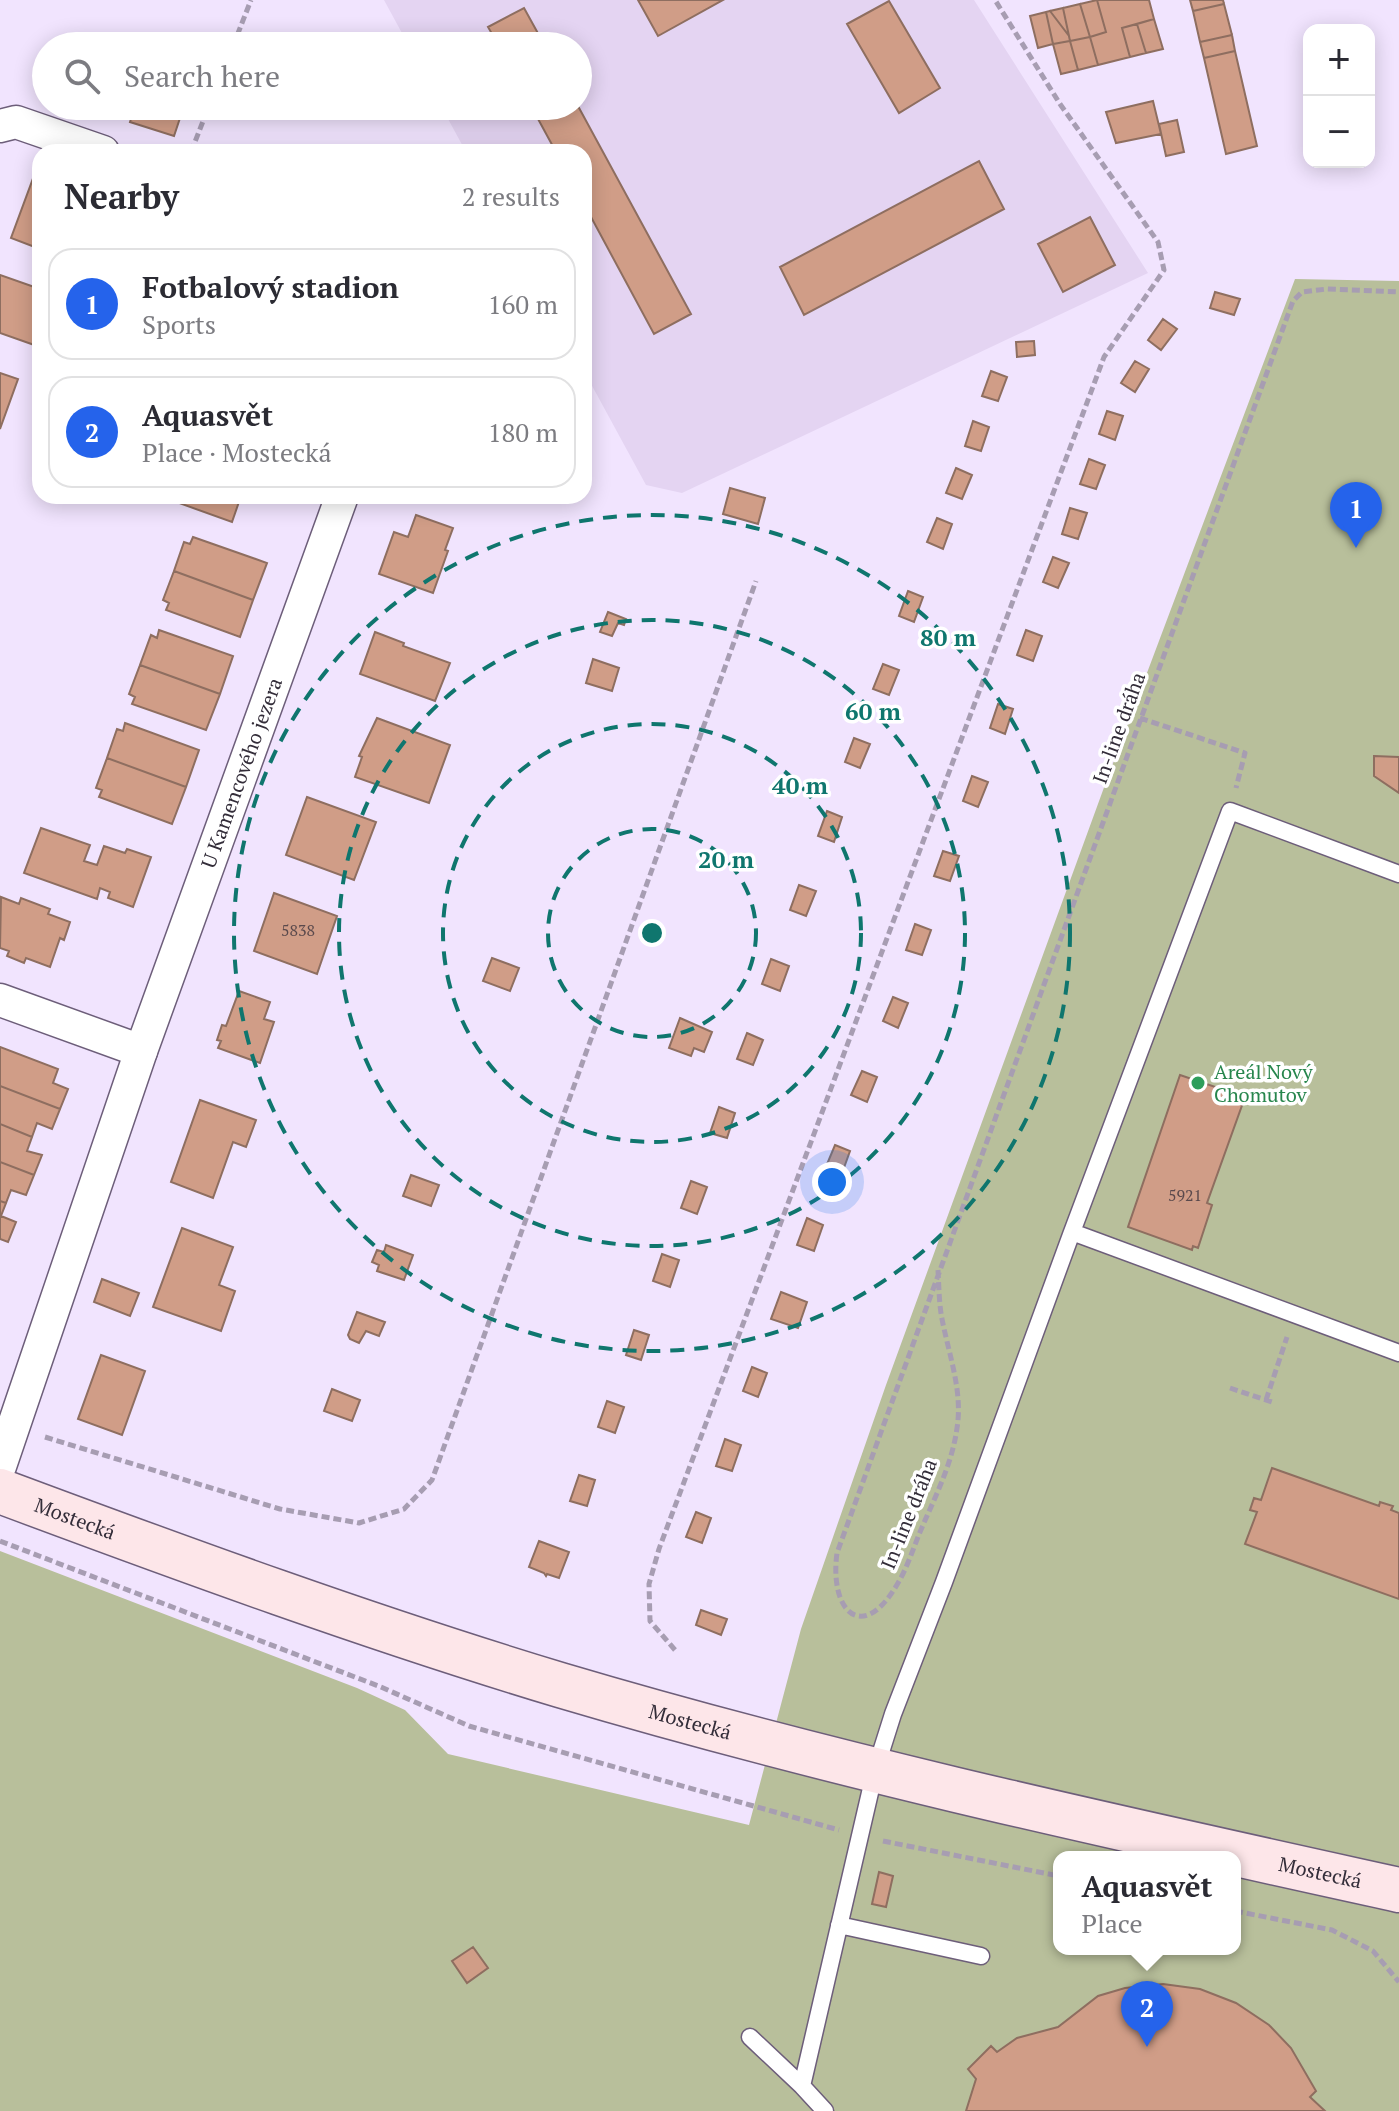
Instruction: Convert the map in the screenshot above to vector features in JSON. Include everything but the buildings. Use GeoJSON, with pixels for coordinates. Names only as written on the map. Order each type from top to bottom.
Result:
{"type":"FeatureCollection","features":[{"type":"Feature","properties":{"kind":"street"},"geometry":{"type":"LineString","coordinates":[[0,126],[16,122],[80,144]]}},
{"type":"Feature","properties":{"kind":"street","name":"U Kamencového jezera"},"geometry":{"type":"LineString","coordinates":[[0,1466],[141,1051],[339,504]]}},
{"type":"Feature","properties":{"kind":"street"},"geometry":{"type":"LineString","coordinates":[[0,1000],[141,1051]]}},
{"type":"Feature","properties":{"kind":"street","name":"Mostecká"},"geometry":{"type":"LineString","coordinates":[[0,1491],[417,1640],[563,1685],[875,1771],[1227,1851]]}},
{"type":"Feature","properties":{"kind":"street","name":"Mostecká"},"geometry":{"type":"LineString","coordinates":[[1241,1854],[1399,1890]]}},
{"type":"Feature","properties":{"kind":"lane"},"geometry":{"type":"LineString","coordinates":[[802,2086],[875,1771],[893,1714],[1230,811],[1399,874]]}},
{"type":"Feature","properties":{"kind":"lane"},"geometry":{"type":"LineString","coordinates":[[1072,1232],[1399,1353]]}},
{"type":"Feature","properties":{"kind":"lane"},"geometry":{"type":"LineString","coordinates":[[839,1925],[981,1956]]}},
{"type":"Feature","properties":{"kind":"lane"},"geometry":{"type":"LineString","coordinates":[[750,2037],[825,2111]]}},
{"type":"Feature","properties":{"kind":"path"},"geometry":{"type":"LineString","coordinates":[[238,32],[251,0]]}},
{"type":"Feature","properties":{"kind":"path"},"geometry":{"type":"LineString","coordinates":[[675,1650],[650,1621],[649,1584],[659,1549],[1104,357],[1164,270],[1158,242],[1060,104],[995,0]]}},
{"type":"Feature","properties":{"kind":"path"},"geometry":{"type":"LineString","coordinates":[[194,144],[204,120]]}},
{"type":"Feature","properties":{"kind":"path","name":"In-line dráha"},"geometry":{"type":"LineString","coordinates":[[938,1270],[941,1317],[956,1381],[958,1426],[955,1439],[948,1465],[898,1583],[873,1612],[863,1617],[852,1615],[843,1607],[836,1591],[837,1553],[938,1270],[1293,301],[1302,292],[1327,289],[1399,292]]}},
{"type":"Feature","properties":{"kind":"path"},"geometry":{"type":"LineString","coordinates":[[13,1427],[280,1509],[359,1523],[404,1509],[432,1480],[756,581]]}},
{"type":"Feature","properties":{"kind":"path"},"geometry":{"type":"LineString","coordinates":[[1140,718],[1245,753],[1230,811]]}},
{"type":"Feature","properties":{"kind":"path"},"geometry":{"type":"LineString","coordinates":[[1230,1388],[1269,1401],[1294,1314]]}},
{"type":"Feature","properties":{"kind":"path"},"geometry":{"type":"LineString","coordinates":[[0,1541],[381,1687],[469,1726],[860,1836],[1053,1875]]}},
{"type":"Feature","properties":{"kind":"path"},"geometry":{"type":"LineString","coordinates":[[1241,1912],[1332,1930],[1373,1951],[1399,1982]]}},
{"type":"Feature","properties":{"kind":"shaded area"},"geometry":{"type":"Polygon","coordinates":[[[384,0],[974,0],[1148,273],[682,493],[646,485],[592,386],[592,144],[462,144],[449,120],[592,120],[592,32],[401,32],[384,0]]]}},
{"type":"Feature","properties":{"kind":"green space","name":"Areál Nový Chomutov"},"geometry":{"type":"Polygon","coordinates":[[[1295,279],[1399,281],[1399,2111],[0,2111],[0,1551],[357,1688],[405,1710],[448,1754],[749,1825],[801,1629],[886,1385],[1106,782],[1295,279]]]}},
{"type":"Feature","properties":{"kind":"place","name":"Fotbalový stadion"},"geometry":{"type":"Point","coordinates":[1356,548]}},
{"type":"Feature","properties":{"kind":"place","name":"Areál Nový Chomutov"},"geometry":{"type":"Point","coordinates":[1198,1083]}},
{"type":"Feature","properties":{"kind":"place","name":"Aquasvět"},"geometry":{"type":"Point","coordinates":[1147,2047]}}]}
